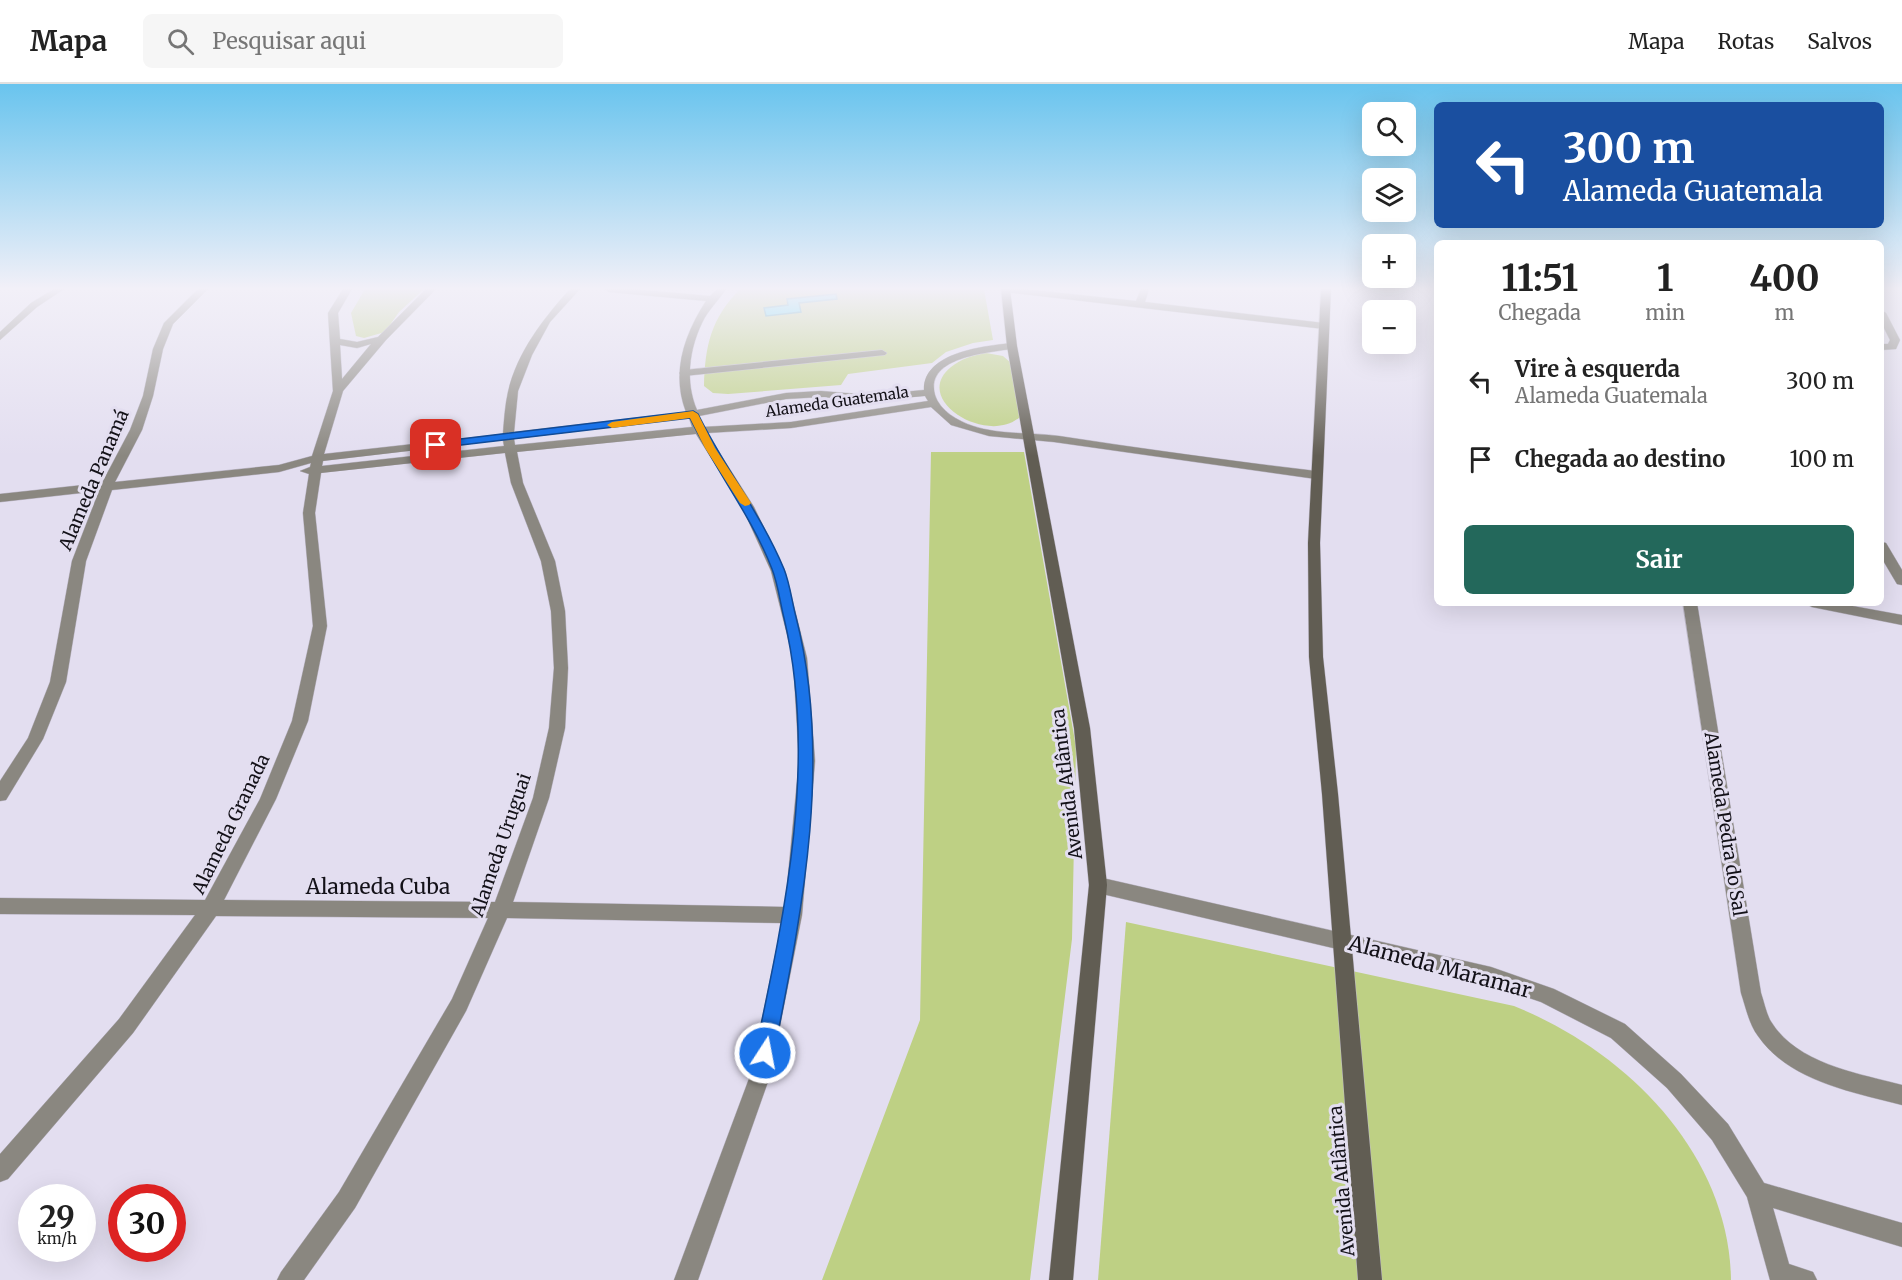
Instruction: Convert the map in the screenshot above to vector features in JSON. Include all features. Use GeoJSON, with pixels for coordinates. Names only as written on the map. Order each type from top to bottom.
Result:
{"type":"FeatureCollection","features":[{"type":"Feature","properties":{"kind":"street","name":"Alameda Panamá"},"geometry":{"type":"LineString","coordinates":[[0,795],[35,739],[58,682],[79,561],[107,486],[136,430],[148,396],[159,345]]}},
{"type":"Feature","properties":{"kind":"street","name":"Alameda Granada"},"geometry":{"type":"LineString","coordinates":[[0,1171],[126,1026],[210,909],[268,799],[300,721],[320,626],[309,513],[316,465],[338,391],[337,345]]}},
{"type":"Feature","properties":{"kind":"street"},"geometry":{"type":"LineString","coordinates":[[338,391],[375,345]]}},
{"type":"Feature","properties":{"kind":"street","name":"Alameda Uruguai"},"geometry":{"type":"LineString","coordinates":[[289,1280],[347,1200],[459,1005],[501,910],[541,798],[557,728],[561,668],[558,611],[548,561],[517,483],[509,444],[513,392],[533,345]]}},
{"type":"Feature","properties":{"kind":"street"},"geometry":{"type":"LineString","coordinates":[[686,1280],[760,1076],[793,915],[807,761],[800,658],[778,571],[748,507],[696,422],[687,397],[684,373],[689,345]]}},
{"type":"Feature","properties":{"kind":"street","name":"Avenida Atlântica"},"geometry":{"type":"LineString","coordinates":[[1323,345],[1314,543],[1316,657],[1370,1280]]}},
{"type":"Feature","properties":{"kind":"street"},"geometry":{"type":"LineString","coordinates":[[1012,346],[971,352],[953,359],[938,369],[931,380],[930,399],[947,417],[967,428],[987,433],[1028,435],[1196,461],[1316,475]]}},
{"type":"Feature","properties":{"kind":"street","name":"Avenida Atlântica"},"geometry":{"type":"LineString","coordinates":[[1012,346],[1082,728],[1098,885],[1061,1280]]}},
{"type":"Feature","properties":{"kind":"street","name":"Alameda Guatemala"},"geometry":{"type":"LineString","coordinates":[[0,498],[696,422],[786,396],[820,394],[930,399]]}},
{"type":"Feature","properties":{"kind":"street","name":"Alameda Guatemala"},"geometry":{"type":"LineString","coordinates":[[509,444],[696,422],[791,426],[930,399]]}},
{"type":"Feature","properties":{"kind":"street"},"geometry":{"type":"LineString","coordinates":[[1884,551],[1902,581]]}},
{"type":"Feature","properties":{"kind":"street","name":"Alameda Pedra do Sal"},"geometry":{"type":"LineString","coordinates":[[1690,606],[1751,993],[1764,1028],[1787,1052],[1825,1074],[1902,1095]]}},
{"type":"Feature","properties":{"kind":"street"},"geometry":{"type":"LineString","coordinates":[[1828,606],[1902,620]]}},
{"type":"Feature","properties":{"kind":"street","name":"Alameda Maramar"},"geometry":{"type":"LineString","coordinates":[[1098,885],[1491,976],[1548,995],[1618,1031],[1674,1081],[1720,1132],[1757,1192],[1782,1277]]}},
{"type":"Feature","properties":{"kind":"street","name":"Alameda Cuba"},"geometry":{"type":"LineString","coordinates":[[0,906],[793,915]]}},
{"type":"Feature","properties":{"kind":"street"},"geometry":{"type":"LineString","coordinates":[[1757,1192],[1898,1238]]}},
{"type":"Feature","properties":{"kind":"street"},"geometry":{"type":"LineString","coordinates":[[1782,1277],[1804,1280]]}},
{"type":"Feature","properties":{"kind":"lane"},"geometry":{"type":"LineString","coordinates":[[684,373],[882,354]]}},
{"type":"Feature","properties":{"kind":"green space"},"geometry":{"type":"Polygon","coordinates":[[[708,345],[968,345],[946,352],[932,363],[848,374],[841,385],[728,394],[713,393],[704,386],[708,345]]]}},
{"type":"Feature","properties":{"kind":"green space"},"geometry":{"type":"Polygon","coordinates":[[[986,353],[1003,356],[1011,363],[1021,416],[1007,424],[991,426],[974,423],[959,416],[947,405],[940,393],[941,380],[951,367],[967,358],[986,353]]]}},
{"type":"Feature","properties":{"kind":"green space"},"geometry":{"type":"Polygon","coordinates":[[[931,452],[1024,452],[1076,747],[1072,939],[1030,1280],[822,1280],[920,1020],[931,452]]]}},
{"type":"Feature","properties":{"kind":"green space"},"geometry":{"type":"Polygon","coordinates":[[[1126,922],[1514,1006],[1555,1025],[1595,1050],[1631,1079],[1664,1112],[1691,1149],[1712,1190],[1726,1234],[1731,1280],[1098,1280],[1126,922]]]}},
{"type":"Feature","properties":{"kind":"slow traffic"},"geometry":{"type":"LineString","coordinates":[[612,425],[693,414],[699,430],[745,503]]}},
{"type":"Feature","properties":{"kind":"route"},"geometry":{"type":"LineString","coordinates":[[436,445],[693,414],[699,430],[748,507],[778,571],[800,658],[807,761],[793,915],[765,1053]]}}]}
